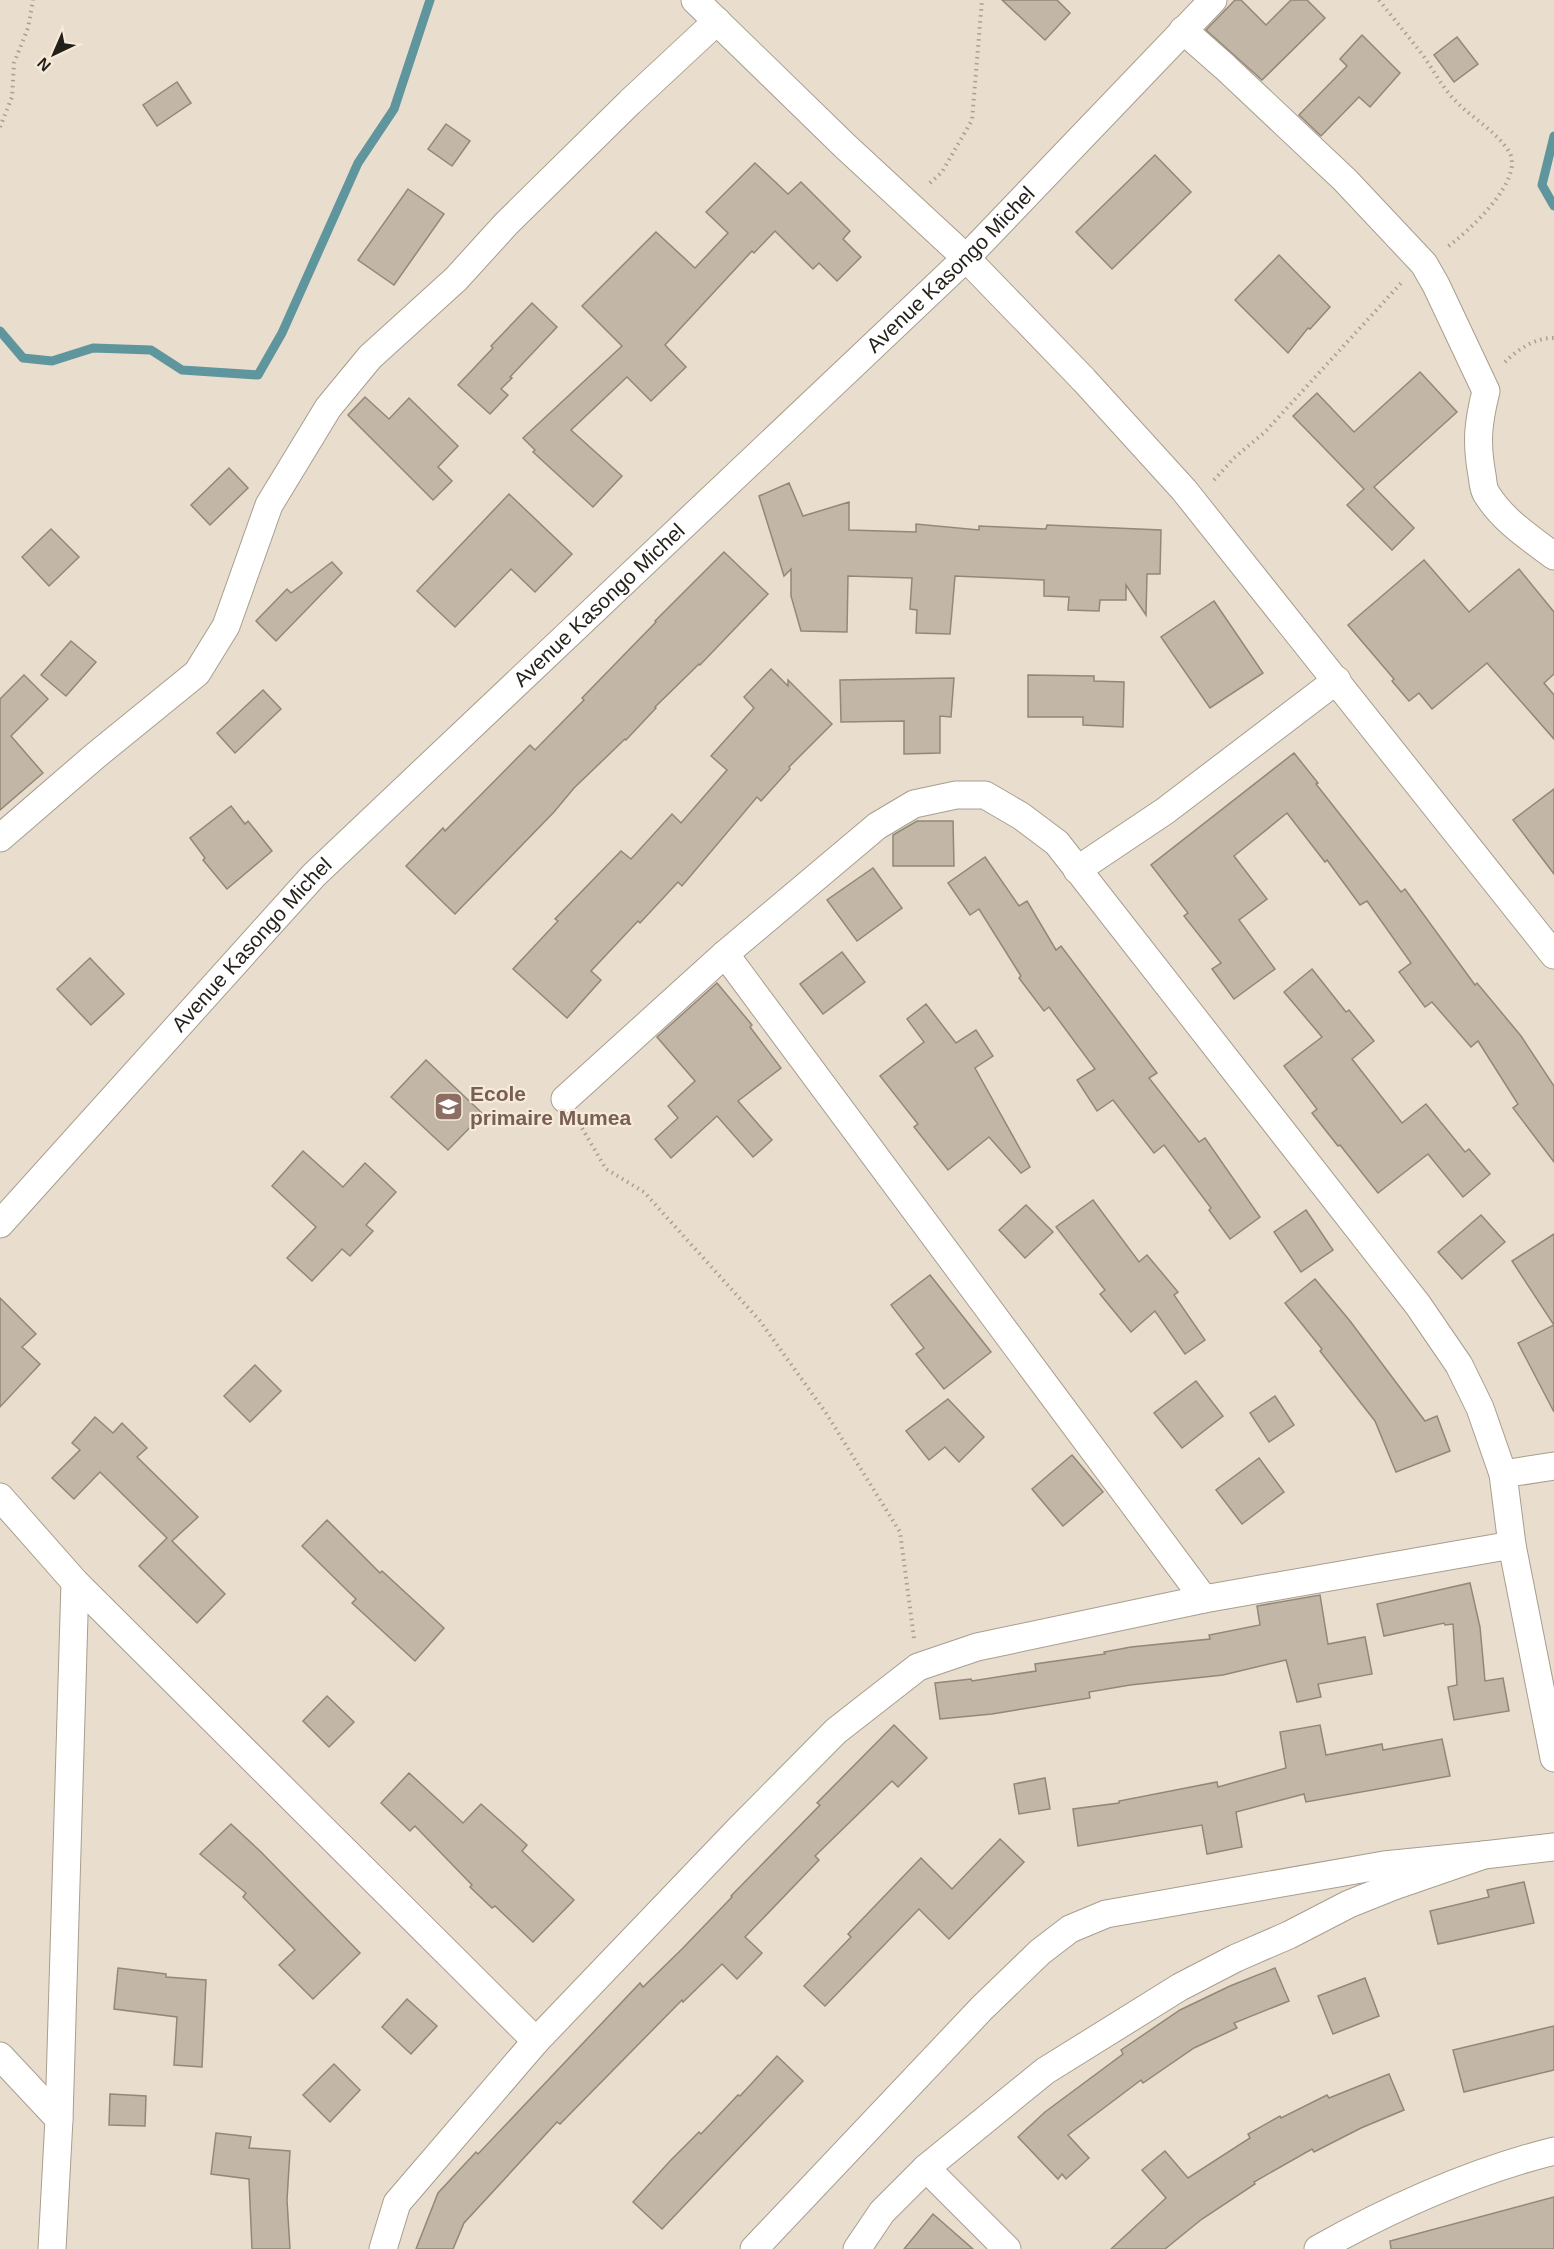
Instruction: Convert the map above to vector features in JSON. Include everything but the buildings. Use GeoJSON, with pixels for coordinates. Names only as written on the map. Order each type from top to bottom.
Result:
{"type":"FeatureCollection","features":[{"type":"Feature","properties":{"kind":"street"},"geometry":{"type":"LineString","coordinates":[[695,0],[844,146],[966,258],[1084,380],[1184,490],[1554,955]]}},
{"type":"Feature","properties":{"kind":"street","name":"Avenue Kasongo Michel"},"geometry":{"type":"LineString","coordinates":[[0,1224],[314,875],[966,258],[1213,0]]}},
{"type":"Feature","properties":{"kind":"street"},"geometry":{"type":"LineString","coordinates":[[0,838],[95,756],[197,673],[226,626],[269,506],[328,408],[370,357],[456,279],[531,200],[630,102],[717,21]]}},
{"type":"Feature","properties":{"kind":"street"},"geometry":{"type":"LineString","coordinates":[[1183,30],[1345,180],[1424,264],[1486,392],[1478,423],[1478,455],[1484,491],[1500,512],[1554,556]]}},
{"type":"Feature","properties":{"kind":"street"},"geometry":{"type":"LineString","coordinates":[[1077,870],[1165,811],[1337,680]]}},
{"type":"Feature","properties":{"kind":"street"},"geometry":{"type":"LineString","coordinates":[[565,1099],[725,954],[877,826],[914,804],[956,795],[985,795],[1021,816],[1057,843],[1418,1305],[1459,1365],[1480,1408],[1503,1474],[1512,1545],[1554,1758]]}},
{"type":"Feature","properties":{"kind":"street"},"geometry":{"type":"LineString","coordinates":[[725,954],[1204,1599]]}},
{"type":"Feature","properties":{"kind":"street"},"geometry":{"type":"LineString","coordinates":[[1503,1474],[1554,1466]]}},
{"type":"Feature","properties":{"kind":"street"},"geometry":{"type":"LineString","coordinates":[[0,1497],[75,1582],[536,2041]]}},
{"type":"Feature","properties":{"kind":"street"},"geometry":{"type":"LineString","coordinates":[[383,2249],[397,2203],[536,2041],[836,1731],[918,1667],[977,1647],[1204,1599],[1512,1545]]}},
{"type":"Feature","properties":{"kind":"street"},"geometry":{"type":"LineString","coordinates":[[52,2249],[59,2119],[75,1582]]}},
{"type":"Feature","properties":{"kind":"street"},"geometry":{"type":"LineString","coordinates":[[754,2249],[982,2008],[1040,1952],[1070,1929],[1106,1914],[1384,1865],[1554,1847]]}},
{"type":"Feature","properties":{"kind":"street"},"geometry":{"type":"LineString","coordinates":[[857,2249],[882,2212],[926,2168],[1045,2071],[1180,1987],[1236,1958],[1289,1935],[1349,1904],[1484,1855]]}},
{"type":"Feature","properties":{"kind":"street"},"geometry":{"type":"LineString","coordinates":[[0,2056],[59,2119]]}},
{"type":"Feature","properties":{"kind":"street"},"geometry":{"type":"LineString","coordinates":[[1318,2249],[1374,2218],[1442,2188],[1524,2159],[1554,2151]]}},
{"type":"Feature","properties":{"kind":"street"},"geometry":{"type":"LineString","coordinates":[[926,2168],[1007,2249]]}},
{"type":"Feature","properties":{"kind":"path"},"geometry":{"type":"LineString","coordinates":[[0,127],[12,97],[14,63],[28,28],[33,0]]}},
{"type":"Feature","properties":{"kind":"path"},"geometry":{"type":"LineString","coordinates":[[907,204],[942,172],[972,120],[982,0]]}},
{"type":"Feature","properties":{"kind":"path"},"geometry":{"type":"LineString","coordinates":[[1208,486],[1234,458],[1265,432],[1400,284],[1462,236],[1490,207],[1510,177],[1512,166],[1510,152],[1497,137],[1452,97],[1379,0]]}},
{"type":"Feature","properties":{"kind":"path"},"geometry":{"type":"LineString","coordinates":[[1486,392],[1501,366],[1517,351],[1546,338],[1554,338]]}},
{"type":"Feature","properties":{"kind":"path"},"geometry":{"type":"LineString","coordinates":[[565,1099],[606,1169],[644,1192],[760,1321],[845,1443],[900,1532],[918,1667]]}},
{"type":"Feature","properties":{"kind":"waterway"},"geometry":{"type":"LineString","coordinates":[[0,331],[23,358],[52,361],[93,348],[151,350],[182,370],[258,375],[282,333],[358,163],[394,109],[430,0]]}},
{"type":"Feature","properties":{"kind":"waterway"},"geometry":{"type":"LineString","coordinates":[[1554,136],[1542,185],[1554,206]]}},
{"type":"Feature","properties":{"kind":"place","name":"Ecole primaire Mumea"},"geometry":{"type":"Point","coordinates":[449,1106]}}]}
